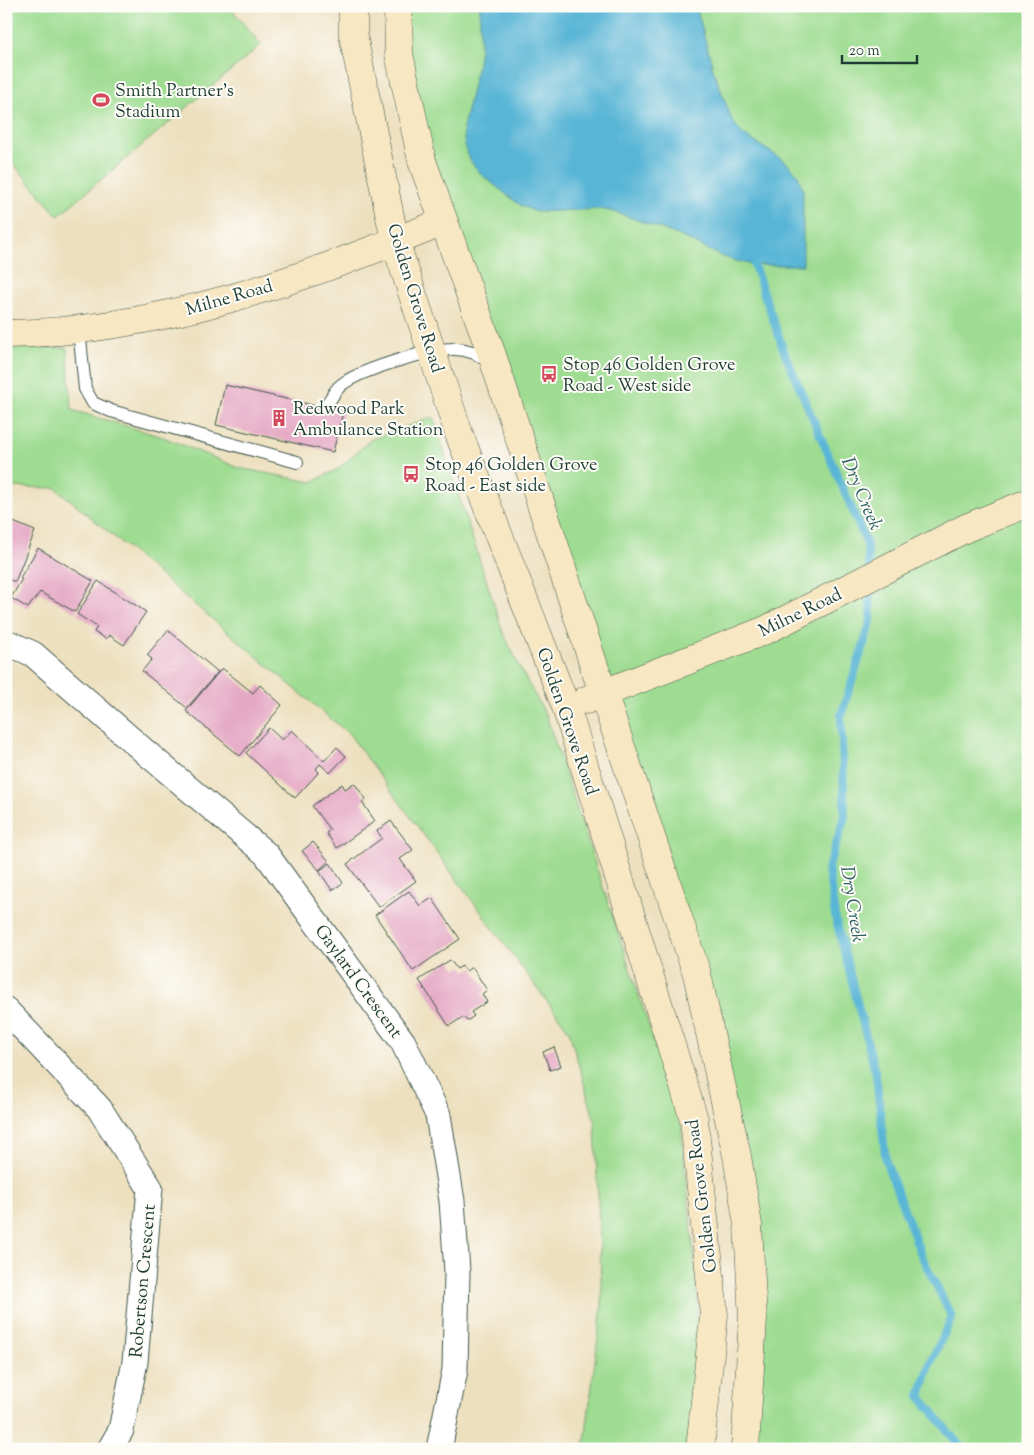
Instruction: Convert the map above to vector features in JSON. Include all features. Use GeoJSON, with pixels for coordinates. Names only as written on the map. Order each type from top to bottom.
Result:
{"type":"FeatureCollection","features":[{"type":"Feature","properties":{"kind":"main road","name":"Golden Grove Road"},"geometry":{"type":"LineString","coordinates":[[353,6],[353,35],[395,241],[460,434],[566,707],[694,1119],[714,1315],[700,1449]]}},
{"type":"Feature","properties":{"kind":"main road","name":"Golden Grove Road"},"geometry":{"type":"LineString","coordinates":[[398,6],[399,54],[422,161],[496,366],[603,694],[698,974],[737,1156],[748,1225],[753,1319],[745,1449]]}},
{"type":"Feature","properties":{"kind":"main road","name":"Milne Road"},"geometry":{"type":"LineString","coordinates":[[6,334],[79,329],[144,320],[234,297],[323,268],[443,222]]}},
{"type":"Feature","properties":{"kind":"main road","name":"Milne Road"},"geometry":{"type":"LineString","coordinates":[[566,707],[766,630],[966,528],[1028,503]]}},
{"type":"Feature","properties":{"kind":"street","name":"Gaylard Crescent"},"geometry":{"type":"LineString","coordinates":[[6,642],[33,654],[266,854],[403,1042],[438,1115],[452,1201],[457,1270],[455,1370],[439,1449]]}},
{"type":"Feature","properties":{"kind":"street","name":"Robertson Crescent"},"geometry":{"type":"LineString","coordinates":[[6,1010],[99,1108],[150,1188],[136,1362],[121,1430],[110,1449]]}},
{"type":"Feature","properties":{"kind":"lane"},"geometry":{"type":"LineString","coordinates":[[79,329],[85,389],[92,403],[111,411],[297,462]]}},
{"type":"Feature","properties":{"kind":"lane"},"geometry":{"type":"LineString","coordinates":[[326,406],[338,387],[355,376],[380,366],[432,351],[451,348],[467,350],[481,355],[496,366]]}},
{"type":"Feature","properties":{"kind":"green space","name":"Smith Partner's Stadium"},"geometry":{"type":"Polygon","coordinates":[[[6,6],[229,6],[261,45],[58,216],[6,155],[6,6]]]}},
{"type":"Feature","properties":{"kind":"green space"},"geometry":{"type":"Polygon","coordinates":[[[398,6],[1028,6],[1028,1449],[745,1449],[753,1319],[697,974],[456,259],[398,6]]]}},
{"type":"Feature","properties":{"kind":"green space"},"geometry":{"type":"Polygon","coordinates":[[[6,348],[67,348],[72,410],[163,437],[239,468],[312,482],[338,469],[370,440],[433,417],[503,632],[523,674],[546,715],[681,1123],[697,1285],[698,1364],[687,1449],[584,1449],[602,1305],[595,1122],[569,1031],[349,734],[56,488],[6,487],[6,348]]]}},
{"type":"Feature","properties":{"kind":"water"},"geometry":{"type":"Polygon","coordinates":[[[480,6],[696,6],[714,72],[732,120],[742,134],[786,162],[798,175],[803,190],[803,265],[754,265],[736,261],[721,256],[678,235],[615,212],[600,209],[536,212],[520,205],[482,175],[471,162],[465,147],[463,128],[478,63],[480,6]]]}},
{"type":"Feature","properties":{"kind":"building","name":"Redwood Park Ambulance Station"},"geometry":{"type":"Polygon","coordinates":[[[225,385],[343,412],[333,452],[216,425],[225,385]]]}},
{"type":"Feature","properties":{"kind":"building"},"geometry":{"type":"Polygon","coordinates":[[[6,519],[35,531],[15,582],[6,578],[6,519]]]}},
{"type":"Feature","properties":{"kind":"building"},"geometry":{"type":"Polygon","coordinates":[[[38,548],[93,581],[75,612],[40,592],[28,608],[11,598],[22,579],[20,578],[38,548]]]}},
{"type":"Feature","properties":{"kind":"building"},"geometry":{"type":"Polygon","coordinates":[[[98,581],[146,612],[124,645],[109,635],[106,639],[94,632],[97,627],[77,614],[98,581]]]}},
{"type":"Feature","properties":{"kind":"building"},"geometry":{"type":"Polygon","coordinates":[[[168,630],[218,672],[187,708],[142,671],[152,659],[147,655],[168,630]]]}},
{"type":"Feature","properties":{"kind":"building"},"geometry":{"type":"Polygon","coordinates":[[[222,668],[253,693],[260,685],[282,705],[240,756],[186,711],[222,668]]]}},
{"type":"Feature","properties":{"kind":"building"},"geometry":{"type":"Polygon","coordinates":[[[269,728],[282,740],[292,730],[324,761],[337,747],[346,756],[330,773],[320,764],[316,769],[319,772],[295,798],[246,753],[269,728]]]}},
{"type":"Feature","properties":{"kind":"building"},"geometry":{"type":"Polygon","coordinates":[[[354,783],[366,799],[362,802],[375,821],[337,848],[326,833],[330,830],[312,806],[342,784],[345,789],[354,783]]]}},
{"type":"Feature","properties":{"kind":"building"},"geometry":{"type":"Polygon","coordinates":[[[391,821],[413,850],[400,859],[416,881],[379,907],[347,864],[382,838],[377,831],[391,821]]]}},
{"type":"Feature","properties":{"kind":"building"},"geometry":{"type":"Polygon","coordinates":[[[313,842],[329,861],[319,870],[302,851],[313,842]]]}},
{"type":"Feature","properties":{"kind":"building"},"geometry":{"type":"Polygon","coordinates":[[[330,863],[343,883],[332,890],[319,871],[330,863]]]}},
{"type":"Feature","properties":{"kind":"building"},"geometry":{"type":"Polygon","coordinates":[[[409,891],[420,906],[432,898],[460,939],[413,971],[375,915],[409,891]]]}},
{"type":"Feature","properties":{"kind":"building"},"geometry":{"type":"Polygon","coordinates":[[[450,960],[457,969],[462,966],[466,971],[472,967],[487,990],[482,994],[487,1002],[471,1012],[474,1016],[467,1021],[463,1017],[449,1026],[419,980],[450,960]]]}},
{"type":"Feature","properties":{"kind":"building"},"geometry":{"type":"Polygon","coordinates":[[[554,1047],[561,1066],[550,1070],[543,1052],[554,1047]]]}},
{"type":"Feature","properties":{"kind":"waterway","name":"Dry Creek"},"geometry":{"type":"LineString","coordinates":[[754,265],[785,354],[867,544],[869,570]]}},
{"type":"Feature","properties":{"kind":"waterway","name":"Dry Creek"},"geometry":{"type":"LineString","coordinates":[[869,584],[871,621],[841,716],[845,817],[828,868],[835,916],[876,1075],[886,1162],[922,1257],[952,1317],[930,1364],[920,1396],[962,1449]]}},
{"type":"Feature","properties":{"kind":"place","name":"Smith Partner's Stadium"},"geometry":{"type":"Point","coordinates":[101,100]}},
{"type":"Feature","properties":{"kind":"place","name":"Stop 46 Golden Grove Road - West side"},"geometry":{"type":"Point","coordinates":[549,374]}},
{"type":"Feature","properties":{"kind":"place","name":"Redwood Park Ambulance Station"},"geometry":{"type":"Point","coordinates":[279,418]}},
{"type":"Feature","properties":{"kind":"place","name":"Stop 46 Golden Grove Road - East side"},"geometry":{"type":"Point","coordinates":[411,474]}}]}
